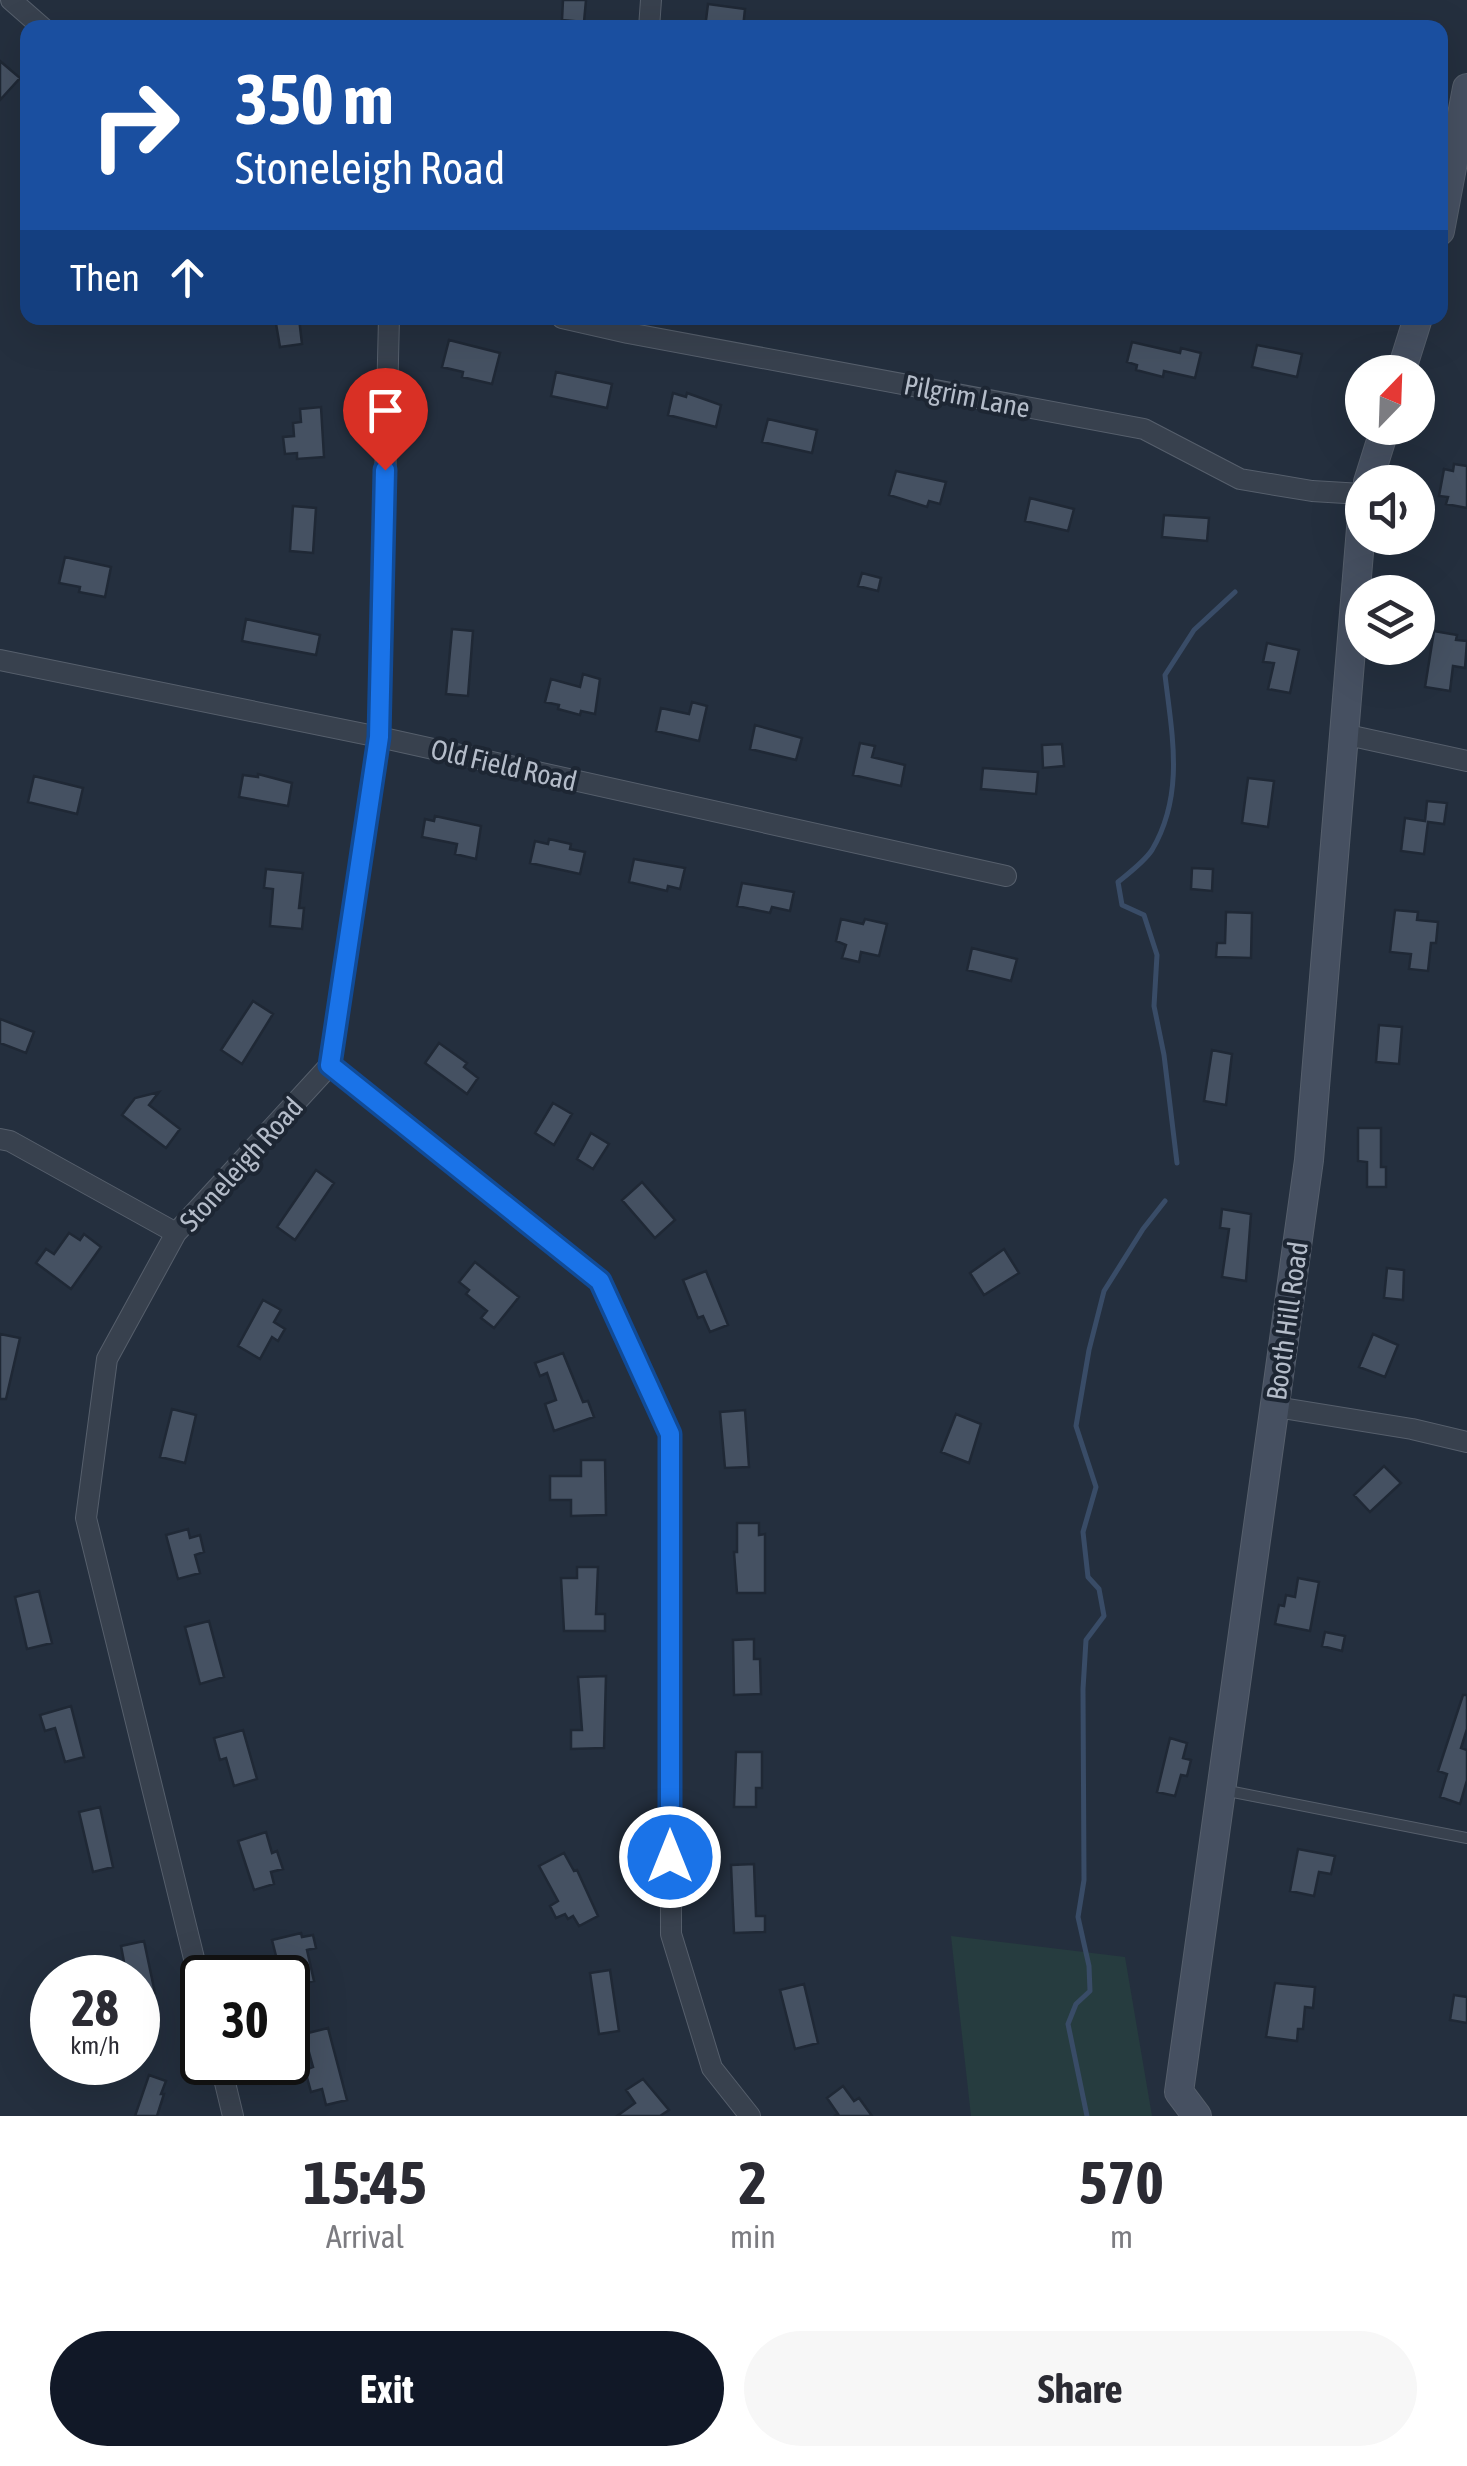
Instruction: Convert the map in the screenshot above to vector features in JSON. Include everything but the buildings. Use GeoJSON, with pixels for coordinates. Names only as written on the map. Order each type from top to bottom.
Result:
{"type":"FeatureCollection","features":[{"type":"Feature","properties":{"kind":"street"},"geometry":{"type":"LineString","coordinates":[[11,0],[34,20]]}},
{"type":"Feature","properties":{"kind":"street"},"geometry":{"type":"LineString","coordinates":[[1448,189],[1467,88]]}},
{"type":"Feature","properties":{"kind":"street"},"geometry":{"type":"LineString","coordinates":[[388,325],[379,737],[330,1065],[600,1281],[670,1434],[671,1934],[712,2068],[750,2116]]}},
{"type":"Feature","properties":{"kind":"street","name":"Pilgrim Lane"},"geometry":{"type":"LineString","coordinates":[[629,325],[1144,428],[1240,479],[1345,493]]}},
{"type":"Feature","properties":{"kind":"street"},"geometry":{"type":"LineString","coordinates":[[1406,355],[1416,325]]}},
{"type":"Feature","properties":{"kind":"street","name":"Booth Hill Road"},"geometry":{"type":"LineString","coordinates":[[1198,2116],[1179,2092],[1308,1160],[1359,555]]}},
{"type":"Feature","properties":{"kind":"street","name":"Old Field Road"},"geometry":{"type":"LineString","coordinates":[[0,660],[379,737],[1006,876]]}},
{"type":"Feature","properties":{"kind":"street"},"geometry":{"type":"LineString","coordinates":[[1343,734],[1467,762]]}},
{"type":"Feature","properties":{"kind":"street","name":"Stoneleigh Road"},"geometry":{"type":"LineString","coordinates":[[193,1955],[86,1518],[107,1359],[176,1233],[330,1065]]}},
{"type":"Feature","properties":{"kind":"street"},"geometry":{"type":"LineString","coordinates":[[0,1139],[176,1233]]}},
{"type":"Feature","properties":{"kind":"street"},"geometry":{"type":"LineString","coordinates":[[1276,1407],[1467,1442]]}},
{"type":"Feature","properties":{"kind":"street"},"geometry":{"type":"LineString","coordinates":[[226,2085],[233,2116]]}},
{"type":"Feature","properties":{"kind":"lane"},"geometry":{"type":"LineString","coordinates":[[1220,1790],[1467,1838]]}},
{"type":"Feature","properties":{"kind":"green space"},"geometry":{"type":"Polygon","coordinates":[[[951,1936],[1125,1957],[1152,2116],[971,2116],[951,1936]]]}},
{"type":"Feature","properties":{"kind":"waterway"},"geometry":{"type":"LineString","coordinates":[[1177,1163],[1154,1006],[1157,955],[1144,915],[1122,905],[1118,882],[1152,850],[1169,807],[1174,764],[1165,675],[1194,630],[1235,592]]}},
{"type":"Feature","properties":{"kind":"waterway"},"geometry":{"type":"LineString","coordinates":[[1087,2116],[1068,2024],[1076,2004],[1090,1991],[1089,1966],[1078,1917],[1084,1880],[1083,1689],[1086,1640],[1104,1616],[1099,1589],[1088,1577],[1083,1532],[1096,1487],[1076,1426],[1104,1291],[1165,1201]]}},
{"type":"Feature","properties":{"kind":"route"},"geometry":{"type":"LineString","coordinates":[[385,470],[379,737],[330,1065],[600,1281],[670,1434],[670,1857]]}}]}
